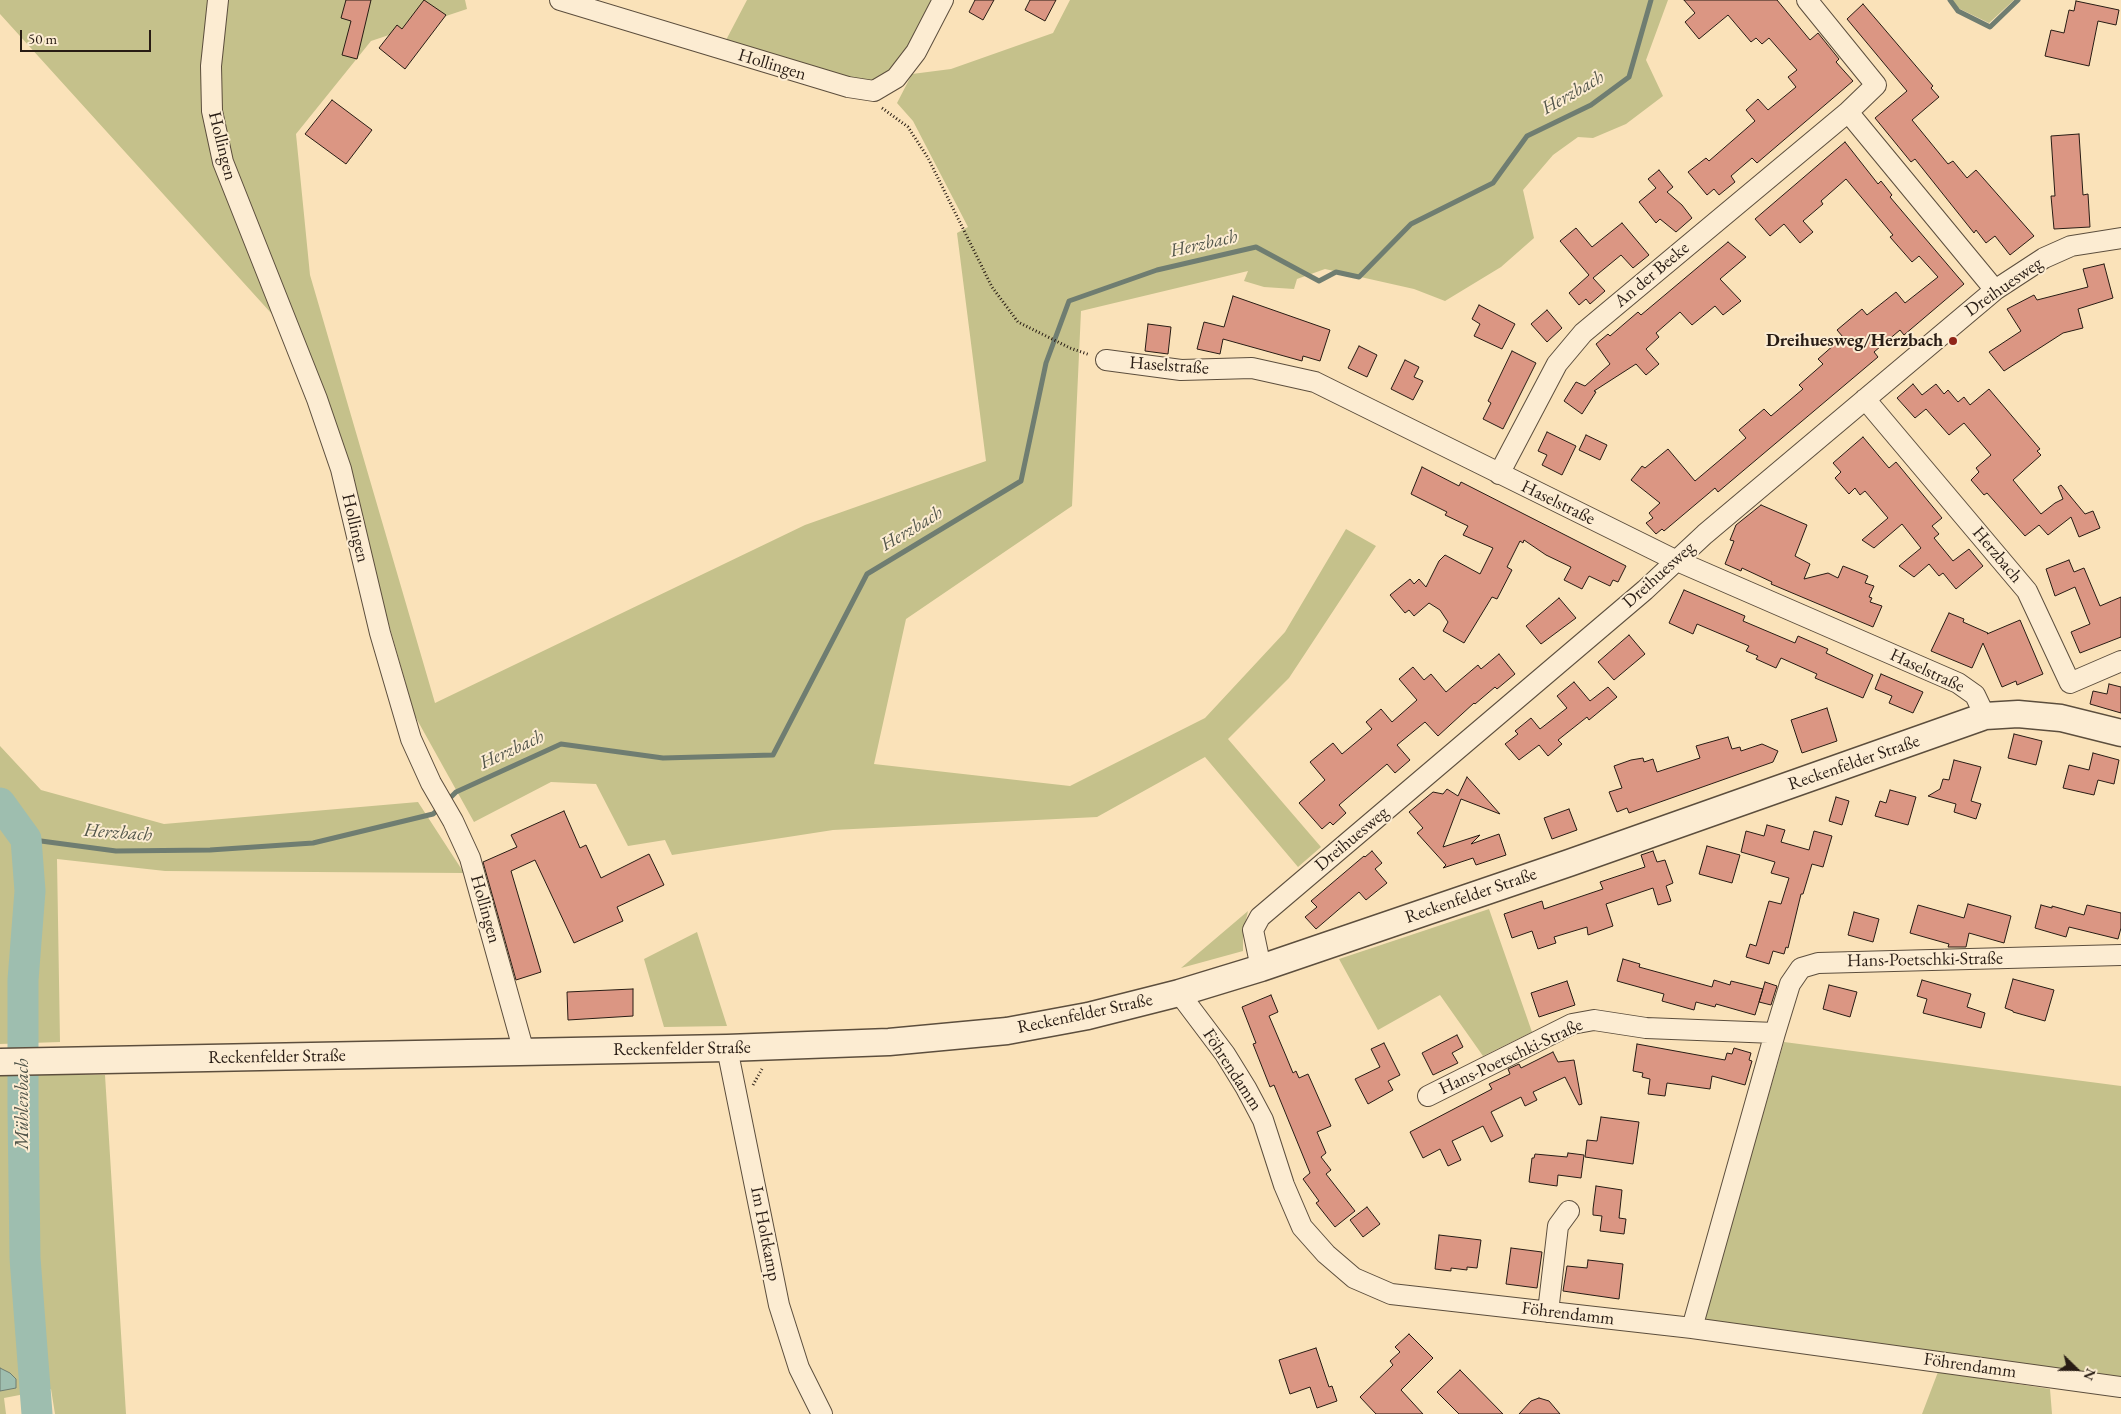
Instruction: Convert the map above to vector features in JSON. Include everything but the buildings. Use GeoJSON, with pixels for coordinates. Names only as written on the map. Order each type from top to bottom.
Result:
{"type":"FeatureCollection","features":[{"type":"Feature","properties":{"kind":"street","name":"Hollingen"},"geometry":{"type":"LineString","coordinates":[[560,0],[856,88],[874,91],[896,78],[916,52],[943,0]]}},
{"type":"Feature","properties":{"kind":"street","name":"An der Beeke"},"geometry":{"type":"LineString","coordinates":[[1499,474],[1557,364],[1583,333],[1848,112],[1876,85],[1807,0]]}},
{"type":"Feature","properties":{"kind":"street","name":"Hollingen"},"geometry":{"type":"LineString","coordinates":[[216,4],[211,66],[212,111],[222,162],[317,399],[341,470],[380,633],[411,739],[435,792],[448,812],[470,858],[524,1052]]}},
{"type":"Feature","properties":{"kind":"street"},"geometry":{"type":"LineString","coordinates":[[1848,112],[1995,290]]}},
{"type":"Feature","properties":{"kind":"street","name":"Dreihuesweg"},"geometry":{"type":"LineString","coordinates":[[1261,968],[1253,930],[1260,917],[1645,590],[1675,560],[1995,290],[2044,258],[2071,246],[2121,238]]}},
{"type":"Feature","properties":{"kind":"street","name":"Haselstraße"},"geometry":{"type":"LineString","coordinates":[[1106,360],[1181,370],[1252,368],[1315,382],[1675,560],[1958,683],[1975,695],[1985,716]]}},
{"type":"Feature","properties":{"kind":"street","name":"Herzbach"},"geometry":{"type":"LineString","coordinates":[[1865,399],[2027,591],[2070,683],[2121,661]]}},
{"type":"Feature","properties":{"kind":"street","name":"Reckenfelder Straße"},"geometry":{"type":"LineString","coordinates":[[0,1062],[728,1048],[889,1042],[1006,1031],[1088,1016],[1179,993],[1261,968],[1560,866],[1985,716],[2018,714],[2061,718],[2121,733]]}},
{"type":"Feature","properties":{"kind":"street","name":"Hans-Poetschki-Straße"},"geometry":{"type":"LineString","coordinates":[[1692,1328],[1775,1033],[1790,984],[1801,968],[1818,963],[2121,955]]}},
{"type":"Feature","properties":{"kind":"street","name":"Föhrendamm"},"geometry":{"type":"LineString","coordinates":[[1179,993],[1224,1054],[1246,1088],[1263,1120],[1284,1185],[1302,1227],[1326,1254],[1354,1278],[1391,1294],[1692,1328],[2121,1387]]}},
{"type":"Feature","properties":{"kind":"street","name":"Hans-Poetschki-Straße"},"geometry":{"type":"LineString","coordinates":[[1428,1096],[1572,1024],[1594,1020],[1646,1028],[1775,1033]]}},
{"type":"Feature","properties":{"kind":"street","name":"Im Holtkamp"},"geometry":{"type":"LineString","coordinates":[[728,1048],[779,1306],[799,1368],[822,1414]]}},
{"type":"Feature","properties":{"kind":"street"},"geometry":{"type":"LineString","coordinates":[[1548,1312],[1558,1226],[1570,1211]]}},
{"type":"Feature","properties":{"kind":"path"},"geometry":{"type":"LineString","coordinates":[[856,88],[908,127],[928,158],[992,286],[1018,322],[1070,348]]}},
{"type":"Feature","properties":{"kind":"path"},"geometry":{"type":"LineString","coordinates":[[754,1094],[752,1086],[762,1068],[775,1062],[775,1046]]}},
{"type":"Feature","properties":{"kind":"shaded area"},"geometry":{"type":"Polygon","coordinates":[[[0,0],[465,0],[467,9],[371,41],[296,134],[310,275],[435,703],[805,525],[986,461],[957,233],[968,227],[913,121],[897,103],[912,74],[951,69],[1053,33],[1070,0],[1668,0],[1646,60],[1663,96],[1626,124],[1593,138],[1578,137],[1553,155],[1523,190],[1534,238],[1501,267],[1445,301],[1414,289],[1325,269],[1297,279],[1294,289],[1264,287],[1244,281],[1248,271],[1081,311],[1072,506],[906,619],[874,764],[1070,786],[1205,718],[1285,632],[1346,529],[1376,546],[1289,678],[1228,739],[1321,847],[1298,867],[1205,757],[1097,817],[833,830],[672,855],[665,840],[628,846],[596,784],[551,782],[474,822],[415,716],[346,473],[300,345],[0,14],[0,0]]]}},
{"type":"Feature","properties":{"kind":"shaded area"},"geometry":{"type":"Polygon","coordinates":[[[747,0],[932,0],[907,48],[891,71],[873,81],[844,78],[725,42],[747,0]]]}},
{"type":"Feature","properties":{"kind":"shaded area"},"geometry":{"type":"Polygon","coordinates":[[[1952,0],[2014,0],[1989,23],[1958,8],[1952,0]]]}},
{"type":"Feature","properties":{"kind":"shaded area"},"geometry":{"type":"Polygon","coordinates":[[[0,746],[41,790],[164,824],[418,802],[464,873],[165,871],[57,859],[60,1042],[0,1044],[0,746]]]}},
{"type":"Feature","properties":{"kind":"shaded area"},"geometry":{"type":"Polygon","coordinates":[[[1489,909],[1532,1032],[1483,1056],[1440,995],[1378,1030],[1339,959],[1489,909]]]}},
{"type":"Feature","properties":{"kind":"shaded area"},"geometry":{"type":"Polygon","coordinates":[[[1248,911],[1243,932],[1243,951],[1181,968],[1248,911]]]}},
{"type":"Feature","properties":{"kind":"shaded area"},"geometry":{"type":"Polygon","coordinates":[[[697,932],[727,1026],[664,1027],[644,959],[697,932]]]}},
{"type":"Feature","properties":{"kind":"shaded area"},"geometry":{"type":"Polygon","coordinates":[[[1784,1042],[2121,1086],[2121,1377],[1702,1323],[1784,1042]]]}},
{"type":"Feature","properties":{"kind":"shaded area"},"geometry":{"type":"Polygon","coordinates":[[[0,1074],[105,1075],[126,1414],[55,1414],[51,1389],[4,1398],[6,1414],[0,1414],[0,1074]]]}},
{"type":"Feature","properties":{"kind":"shaded area"},"geometry":{"type":"Polygon","coordinates":[[[0,1368],[10,1373],[16,1379],[16,1388],[0,1391],[0,1368]]]}},
{"type":"Feature","properties":{"kind":"shaded area"},"geometry":{"type":"Polygon","coordinates":[[[1938,1372],[2050,1389],[2052,1414],[1922,1414],[1938,1372]]]}},
{"type":"Feature","properties":{"kind":"waterway","name":"Herzbach"},"geometry":{"type":"LineString","coordinates":[[446,802],[456,792],[561,744],[663,758],[773,755],[867,574],[1021,481],[1046,363],[1069,301],[1157,270],[1256,247],[1319,281],[1336,272],[1359,277],[1411,224],[1493,183],[1527,136],[1591,105],[1629,77],[1651,0]]}},
{"type":"Feature","properties":{"kind":"waterway","name":"Herzbach"},"geometry":{"type":"LineString","coordinates":[[1950,0],[1958,11],[1990,27],[2018,0]]}},
{"type":"Feature","properties":{"kind":"waterway","name":"Mühlenbach"},"geometry":{"type":"LineString","coordinates":[[0,803],[26,839],[30,891],[23,980],[25,1258],[37,1414]]}},
{"type":"Feature","properties":{"kind":"waterway","name":"Herzbach"},"geometry":{"type":"LineString","coordinates":[[26,839],[116,851],[210,850],[313,843],[433,814],[440,808]]}},
{"type":"Feature","properties":{"kind":"place","name":"Dreihuesweg/Herzbach"},"geometry":{"type":"Point","coordinates":[1953,341]}}]}
